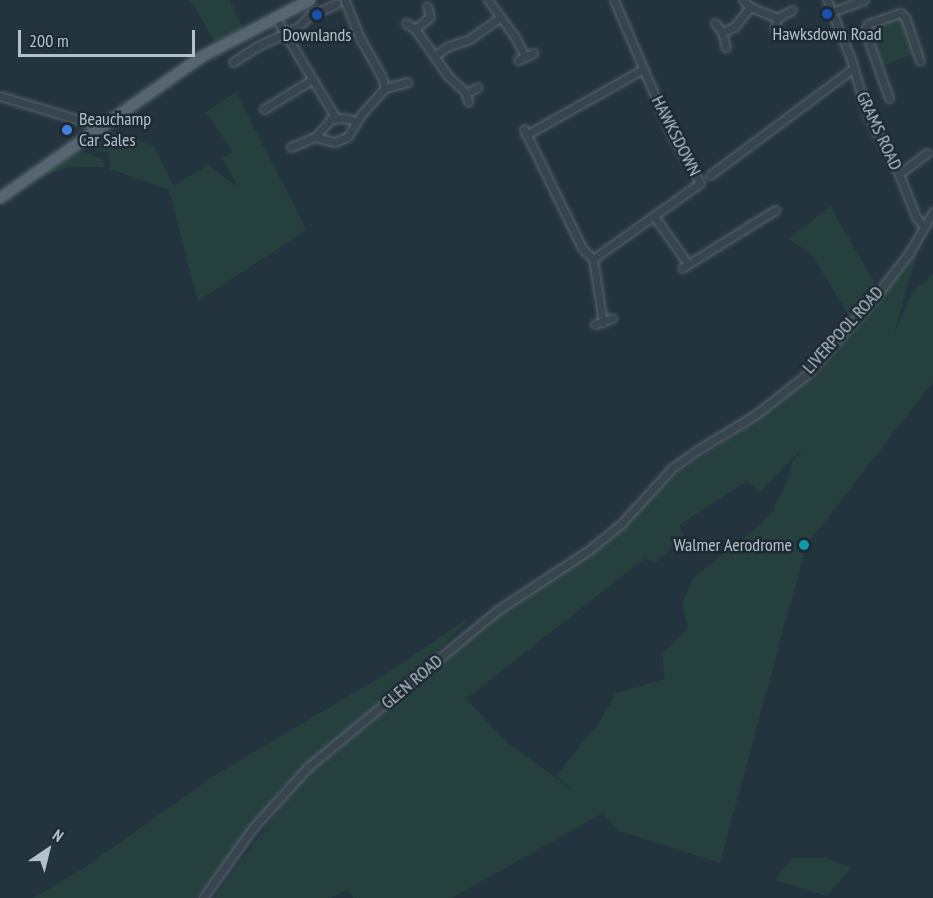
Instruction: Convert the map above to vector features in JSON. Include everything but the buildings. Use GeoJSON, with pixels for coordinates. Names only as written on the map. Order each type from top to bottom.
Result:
{"type":"FeatureCollection","features":[{"type":"Feature","properties":{"kind":"main road"},"geometry":{"type":"LineString","coordinates":[[0,198],[201,57],[310,0]]}},
{"type":"Feature","properties":{"kind":"street"},"geometry":{"type":"LineString","coordinates":[[488,0],[529,55],[518,60]]}},
{"type":"Feature","properties":{"kind":"street","name":"HAWKSDOWN"},"geometry":{"type":"LineString","coordinates":[[593,259],[700,183],[677,144],[614,0]]}},
{"type":"Feature","properties":{"kind":"street"},"geometry":{"type":"LineString","coordinates":[[742,0],[750,7],[777,18]]}},
{"type":"Feature","properties":{"kind":"street","name":"GRAMS ROAD"},"geometry":{"type":"LineString","coordinates":[[827,0],[866,111],[899,174],[916,217],[924,226]]}},
{"type":"Feature","properties":{"kind":"street"},"geometry":{"type":"LineString","coordinates":[[831,12],[864,0]]}},
{"type":"Feature","properties":{"kind":"street"},"geometry":{"type":"LineString","coordinates":[[233,62],[298,27],[309,16],[342,2],[382,77],[385,88]]}},
{"type":"Feature","properties":{"kind":"street"},"geometry":{"type":"LineString","coordinates":[[415,29],[430,17],[427,6]]}},
{"type":"Feature","properties":{"kind":"street"},"geometry":{"type":"LineString","coordinates":[[722,32],[734,27],[750,7]]}},
{"type":"Feature","properties":{"kind":"street"},"geometry":{"type":"LineString","coordinates":[[777,18],[792,10]]}},
{"type":"Feature","properties":{"kind":"street"},"geometry":{"type":"LineString","coordinates":[[889,98],[865,30],[868,24],[900,13],[920,61]]}},
{"type":"Feature","properties":{"kind":"street"},"geometry":{"type":"LineString","coordinates":[[275,17],[336,118]]}},
{"type":"Feature","properties":{"kind":"street"},"geometry":{"type":"LineString","coordinates":[[434,56],[449,46],[468,40],[500,18]]}},
{"type":"Feature","properties":{"kind":"street"},"geometry":{"type":"LineString","coordinates":[[775,29],[777,18]]}},
{"type":"Feature","properties":{"kind":"street"},"geometry":{"type":"LineString","coordinates":[[406,23],[415,29],[448,76],[466,93],[468,102]]}},
{"type":"Feature","properties":{"kind":"street"},"geometry":{"type":"LineString","coordinates":[[715,23],[722,32],[726,48]]}},
{"type":"Feature","properties":{"kind":"street"},"geometry":{"type":"LineString","coordinates":[[612,318],[599,323],[593,259],[582,248],[525,132],[643,69]]}},
{"type":"Feature","properties":{"kind":"street"},"geometry":{"type":"LineString","coordinates":[[710,175],[852,69]]}},
{"type":"Feature","properties":{"kind":"street"},"geometry":{"type":"LineString","coordinates":[[264,109],[313,79]]}},
{"type":"Feature","properties":{"kind":"street"},"geometry":{"type":"LineString","coordinates":[[315,137],[334,142],[348,137],[357,122],[385,88],[407,82]]}},
{"type":"Feature","properties":{"kind":"street"},"geometry":{"type":"LineString","coordinates":[[466,93],[478,87]]}},
{"type":"Feature","properties":{"kind":"street"},"geometry":{"type":"LineString","coordinates":[[0,96],[102,127]]}},
{"type":"Feature","properties":{"kind":"street"},"geometry":{"type":"LineString","coordinates":[[291,147],[315,137],[323,125],[336,118],[357,122]]}},
{"type":"Feature","properties":{"kind":"street"},"geometry":{"type":"LineString","coordinates":[[899,174],[916,158],[927,153]]}},
{"type":"Feature","properties":{"kind":"street"},"geometry":{"type":"LineString","coordinates":[[654,216],[685,266],[775,210]]}},
{"type":"Feature","properties":{"kind":"street","name":"LIVERPOOL ROAD"},"geometry":{"type":"LineString","coordinates":[[646,493],[696,451],[755,415],[806,375],[876,296],[909,253],[933,212]]}},
{"type":"Feature","properties":{"kind":"street","name":"GLEN ROAD"},"geometry":{"type":"LineString","coordinates":[[203,898],[252,830],[308,767],[498,610],[600,541],[621,524],[646,493]]}},
{"type":"Feature","properties":{"kind":"green space"},"geometry":{"type":"Polygon","coordinates":[[[190,0],[230,0],[243,28],[215,42],[190,0]]]}},
{"type":"Feature","properties":{"kind":"green space"},"geometry":{"type":"Polygon","coordinates":[[[896,13],[905,17],[916,53],[877,68],[865,27],[896,13]]]}},
{"type":"Feature","properties":{"kind":"green space"},"geometry":{"type":"Polygon","coordinates":[[[236,92],[306,230],[198,301],[169,190],[110,169],[109,152],[96,151],[91,143],[94,137],[107,129],[154,146],[174,186],[208,165],[239,188],[222,158],[233,152],[206,112],[236,92]]]}},
{"type":"Feature","properties":{"kind":"green space"},"geometry":{"type":"Polygon","coordinates":[[[77,150],[102,159],[105,167],[70,167],[36,179],[77,150]]]}},
{"type":"Feature","properties":{"kind":"green space"},"geometry":{"type":"Polygon","coordinates":[[[830,206],[877,287],[851,319],[812,255],[789,239],[830,206]]]}},
{"type":"Feature","properties":{"kind":"green space"},"geometry":{"type":"Polygon","coordinates":[[[917,252],[894,335],[911,294],[933,274],[933,382],[808,543],[804,539],[799,544],[805,550],[720,863],[620,831],[603,813],[452,898],[353,898],[348,889],[331,898],[213,898],[299,783],[500,611],[602,545],[674,475],[755,422],[818,372],[917,252]],[[803,448],[759,492],[747,481],[679,525],[684,535],[655,563],[645,558],[466,699],[507,742],[576,793],[556,776],[601,720],[616,693],[665,679],[662,654],[688,629],[682,604],[693,578],[761,524],[775,509],[773,507],[783,491],[792,463],[803,448]]]}},
{"type":"Feature","properties":{"kind":"green space"},"geometry":{"type":"Polygon","coordinates":[[[473,615],[419,670],[286,783],[196,898],[34,898],[87,866],[212,777],[389,672],[473,615]]]}},
{"type":"Feature","properties":{"kind":"green space"},"geometry":{"type":"Polygon","coordinates":[[[792,858],[826,858],[851,868],[826,896],[775,880],[792,858]]]}},
{"type":"Feature","properties":{"kind":"place","name":"Hawksdown Road"},"geometry":{"type":"Point","coordinates":[827,14]}},
{"type":"Feature","properties":{"kind":"place","name":"Downlands"},"geometry":{"type":"Point","coordinates":[317,15]}},
{"type":"Feature","properties":{"kind":"place","name":"Beauchamp Car Sales"},"geometry":{"type":"Point","coordinates":[67,130]}},
{"type":"Feature","properties":{"kind":"place","name":"Walmer Aerodrome"},"geometry":{"type":"Point","coordinates":[804,545]}}]}
